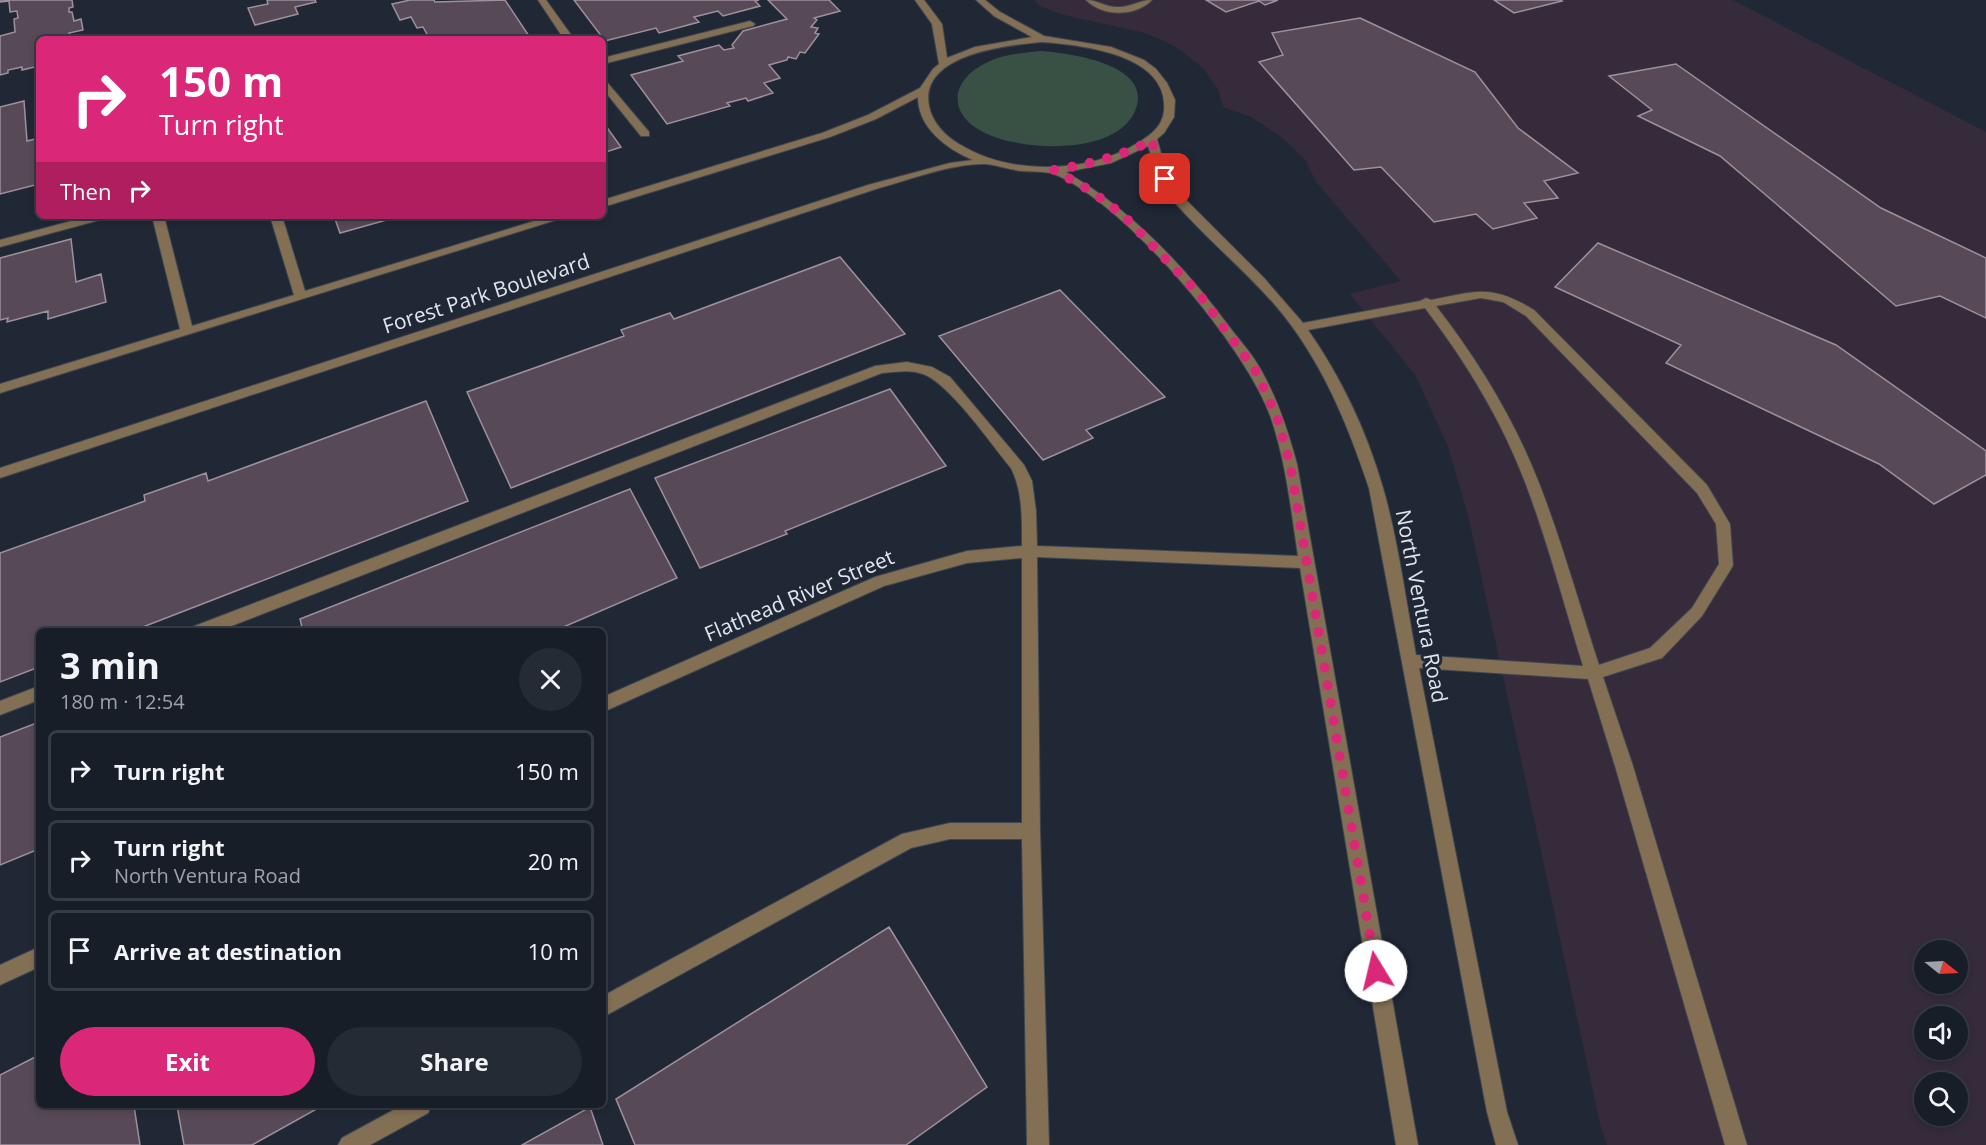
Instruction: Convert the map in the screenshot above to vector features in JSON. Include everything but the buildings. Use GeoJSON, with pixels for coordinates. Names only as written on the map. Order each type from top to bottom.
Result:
{"type":"FeatureCollection","features":[{"type":"Feature","properties":{"kind":"street"},"geometry":{"type":"LineString","coordinates":[[542,0],[567,36]]}},
{"type":"Feature","properties":{"kind":"street"},"geometry":{"type":"LineString","coordinates":[[919,0],[938,24],[944,66]]}},
{"type":"Feature","properties":{"kind":"street"},"geometry":{"type":"LineString","coordinates":[[980,0],[997,14],[1042,39]]}},
{"type":"Feature","properties":{"kind":"street"},"geometry":{"type":"LineString","coordinates":[[1090,0],[1097,6],[1114,10],[1134,9],[1148,0]]}},
{"type":"Feature","properties":{"kind":"street"},"geometry":{"type":"LineString","coordinates":[[606,60],[750,24]]}},
{"type":"Feature","properties":{"kind":"street"},"geometry":{"type":"LineString","coordinates":[[606,203],[826,135],[872,117],[923,90],[930,79],[944,66],[971,51],[1005,42],[1042,39],[1078,41],[1112,50],[1140,63],[1160,80],[1170,100],[1167,121],[1152,140],[1128,153],[1092,164],[1054,170],[1021,168],[988,161],[960,150],[937,132],[924,112],[923,90]]}},
{"type":"Feature","properties":{"kind":"street"},"geometry":{"type":"LineString","coordinates":[[606,87],[645,134]]}},
{"type":"Feature","properties":{"kind":"street","name":"North Ventura Road"},"geometry":{"type":"LineString","coordinates":[[1152,140],[1156,159],[1177,199],[1260,280],[1299,328],[1330,372],[1352,417],[1376,488],[1497,1112],[1507,1145]]}},
{"type":"Feature","properties":{"kind":"street","name":"Forest Park Boulevard"},"geometry":{"type":"LineString","coordinates":[[0,473],[872,187],[950,166],[988,161]]}},
{"type":"Feature","properties":{"kind":"street"},"geometry":{"type":"LineString","coordinates":[[1054,170],[1091,191],[1124,216],[1198,293],[1255,370],[1277,417],[1287,454],[1307,562],[1407,1145]]}},
{"type":"Feature","properties":{"kind":"street"},"geometry":{"type":"LineString","coordinates":[[0,244],[92,219]]}},
{"type":"Feature","properties":{"kind":"street"},"geometry":{"type":"LineString","coordinates":[[159,219],[187,332]]}},
{"type":"Feature","properties":{"kind":"street"},"geometry":{"type":"LineString","coordinates":[[277,219],[302,297]]}},
{"type":"Feature","properties":{"kind":"street"},"geometry":{"type":"LineString","coordinates":[[0,389],[553,219]]}},
{"type":"Feature","properties":{"kind":"street"},"geometry":{"type":"LineString","coordinates":[[1299,328],[1426,302],[1481,294],[1508,299],[1530,313],[1702,489],[1723,524],[1726,565],[1697,612],[1656,653],[1593,673],[1411,661]]}},
{"type":"Feature","properties":{"kind":"street"},"geometry":{"type":"LineString","coordinates":[[1426,302],[1454,338],[1492,397],[1532,482],[1624,766],[1736,1145]]}},
{"type":"Feature","properties":{"kind":"street"},"geometry":{"type":"LineString","coordinates":[[208,628],[880,369],[907,366],[927,370],[945,380],[1017,465],[1025,482],[1030,551],[1031,831],[1038,1145]]}},
{"type":"Feature","properties":{"kind":"street","name":"Flathead River Street"},"geometry":{"type":"LineString","coordinates":[[606,704],[880,581],[967,557],[1030,551],[1307,562]]}},
{"type":"Feature","properties":{"kind":"street"},"geometry":{"type":"LineString","coordinates":[[0,708],[36,694]]}},
{"type":"Feature","properties":{"kind":"street"},"geometry":{"type":"LineString","coordinates":[[606,1005],[908,840],[950,831],[1031,831]]}},
{"type":"Feature","properties":{"kind":"street"},"geometry":{"type":"LineString","coordinates":[[0,975],[36,958]]}},
{"type":"Feature","properties":{"kind":"street"},"geometry":{"type":"LineString","coordinates":[[349,1145],[418,1108]]}},
{"type":"Feature","properties":{"kind":"shaded area"},"geometry":{"type":"Polygon","coordinates":[[[1034,0],[1733,0],[1986,132],[1986,1145],[1607,1145],[1601,1128],[1468,515],[1448,447],[1416,376],[1350,294],[1401,281],[1316,182],[1306,161],[1284,139],[1251,117],[1223,107],[1218,89],[1204,69],[1175,46],[1145,33],[1060,14],[1040,6],[1034,0]]]}},
{"type":"Feature","properties":{"kind":"green space"},"geometry":{"type":"Polygon","coordinates":[[[1041,51],[1069,54],[1103,63],[1130,79],[1137,91],[1137,105],[1128,122],[1113,134],[1092,142],[1069,146],[1021,144],[1000,139],[971,124],[958,105],[961,86],[967,77],[994,59],[1041,51]]]}},
{"type":"Feature","properties":{"kind":"route"},"geometry":{"type":"LineString","coordinates":[[1165,179],[1156,159],[1152,140],[1128,153],[1092,164],[1054,170],[1091,191],[1124,216],[1198,293],[1255,370],[1277,417],[1290,464],[1376,971]]}}]}
